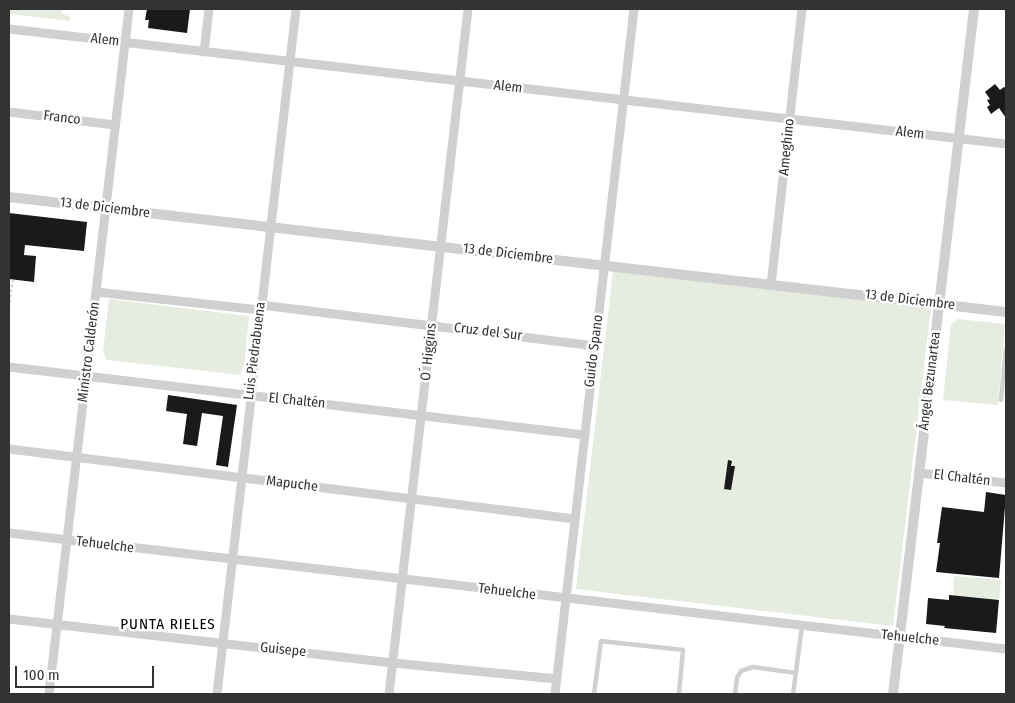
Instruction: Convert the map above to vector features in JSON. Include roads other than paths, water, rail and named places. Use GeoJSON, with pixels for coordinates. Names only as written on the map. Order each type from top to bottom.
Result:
{"type":"FeatureCollection","features":[{"type":"Feature","properties":{"kind":"street","name":"Ministro Calderón"},"geometry":{"type":"LineString","coordinates":[[49,694],[129,9]]}},
{"type":"Feature","properties":{"kind":"street"},"geometry":{"type":"LineString","coordinates":[[204,52],[209,9]]}},
{"type":"Feature","properties":{"kind":"street","name":"Luis Piedrabuena"},"geometry":{"type":"LineString","coordinates":[[217,694],[260,308],[296,9]]}},
{"type":"Feature","properties":{"kind":"street","name":"O´ Higgins"},"geometry":{"type":"LineString","coordinates":[[389,694],[468,9]]}},
{"type":"Feature","properties":{"kind":"street","name":"Guido Spano"},"geometry":{"type":"LineString","coordinates":[[555,694],[634,9]]}},
{"type":"Feature","properties":{"kind":"street","name":"Ameghino"},"geometry":{"type":"LineString","coordinates":[[771,285],[802,9]]}},
{"type":"Feature","properties":{"kind":"street","name":"Ángel Bezunartea"},"geometry":{"type":"LineString","coordinates":[[893,694],[974,9]]}},
{"type":"Feature","properties":{"kind":"street","name":"Alem"},"geometry":{"type":"LineString","coordinates":[[9,29],[1006,144]]}},
{"type":"Feature","properties":{"kind":"street","name":"Franco"},"geometry":{"type":"LineString","coordinates":[[9,112],[115,125]]}},
{"type":"Feature","properties":{"kind":"street","name":"13 de Diciembre"},"geometry":{"type":"LineString","coordinates":[[9,197],[1006,312]]}},
{"type":"Feature","properties":{"kind":"street","name":"Cruz del Sur"},"geometry":{"type":"LineString","coordinates":[[96,292],[432,326],[595,346]]}},
{"type":"Feature","properties":{"kind":"street","name":"El Chaltén"},"geometry":{"type":"LineString","coordinates":[[9,367],[585,435]]}},
{"type":"Feature","properties":{"kind":"street","name":"Mapuche"},"geometry":{"type":"LineString","coordinates":[[9,449],[575,519]]}},
{"type":"Feature","properties":{"kind":"street","name":"El Chaltén"},"geometry":{"type":"LineString","coordinates":[[919,473],[1006,483]]}},
{"type":"Feature","properties":{"kind":"street","name":"Tehuelche"},"geometry":{"type":"LineString","coordinates":[[9,533],[1006,649]]}},
{"type":"Feature","properties":{"kind":"street","name":"Guisepe"},"geometry":{"type":"LineString","coordinates":[[9,619],[222,644],[557,679]]}},
{"type":"Feature","properties":{"kind":"lane"},"geometry":{"type":"LineString","coordinates":[[1001,400],[1006,349]]}},
{"type":"Feature","properties":{"kind":"lane"},"geometry":{"type":"LineString","coordinates":[[793,694],[802,626]]}},
{"type":"Feature","properties":{"kind":"lane"},"geometry":{"type":"LineString","coordinates":[[594,694],[601,641],[683,650],[679,694]]}},
{"type":"Feature","properties":{"kind":"lane"},"geometry":{"type":"LineString","coordinates":[[735,694],[737,678],[741,671],[752,667],[796,673]]}},
{"type":"Feature","properties":{"kind":"district","name":"PUNTA RIELES"},"geometry":{"type":"Point","coordinates":[168,625]}}]}
